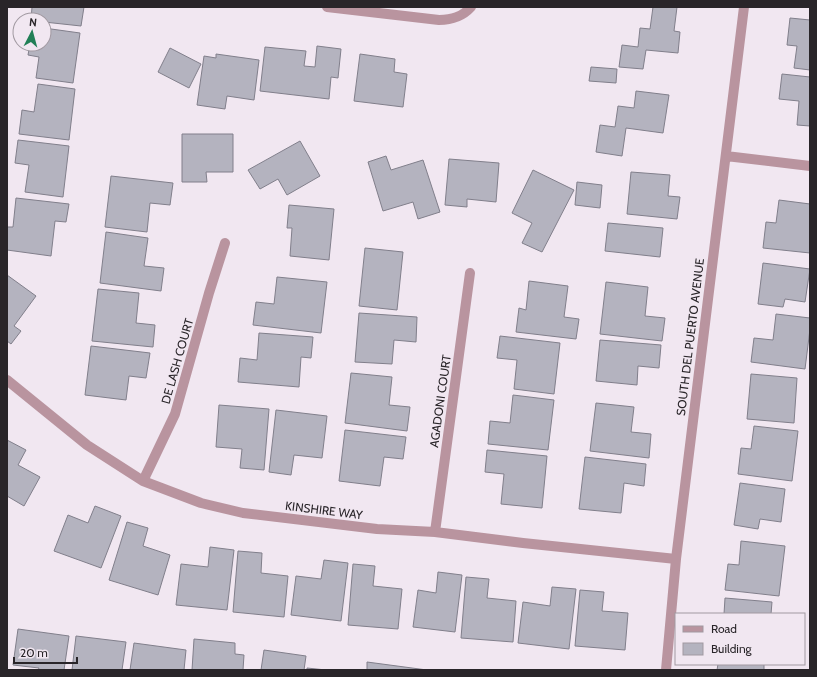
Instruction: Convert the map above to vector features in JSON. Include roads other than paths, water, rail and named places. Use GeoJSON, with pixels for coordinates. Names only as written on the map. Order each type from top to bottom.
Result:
{"type":"FeatureCollection","features":[{"type":"Feature","properties":{"kind":"street"},"geometry":{"type":"LineString","coordinates":[[327,7],[439,20],[455,19],[466,12],[470,7]]}},
{"type":"Feature","properties":{"kind":"street","name":"SOUTH DEL PUERTO AVENUE"},"geometry":{"type":"LineString","coordinates":[[666,670],[676,559],[744,7]]}},
{"type":"Feature","properties":{"kind":"street"},"geometry":{"type":"LineString","coordinates":[[726,156],[810,166]]}},
{"type":"Feature","properties":{"kind":"street","name":"DE LASH COURT"},"geometry":{"type":"LineString","coordinates":[[143,482],[175,414],[209,293],[226,243]]}},
{"type":"Feature","properties":{"kind":"street","name":"AGADONI COURT"},"geometry":{"type":"LineString","coordinates":[[435,532],[470,273]]}},
{"type":"Feature","properties":{"kind":"street","name":"KINSHIRE WAY"},"geometry":{"type":"LineString","coordinates":[[7,380],[86,445],[143,482],[201,503],[243,513],[377,529],[435,532],[676,559]]}}]}
